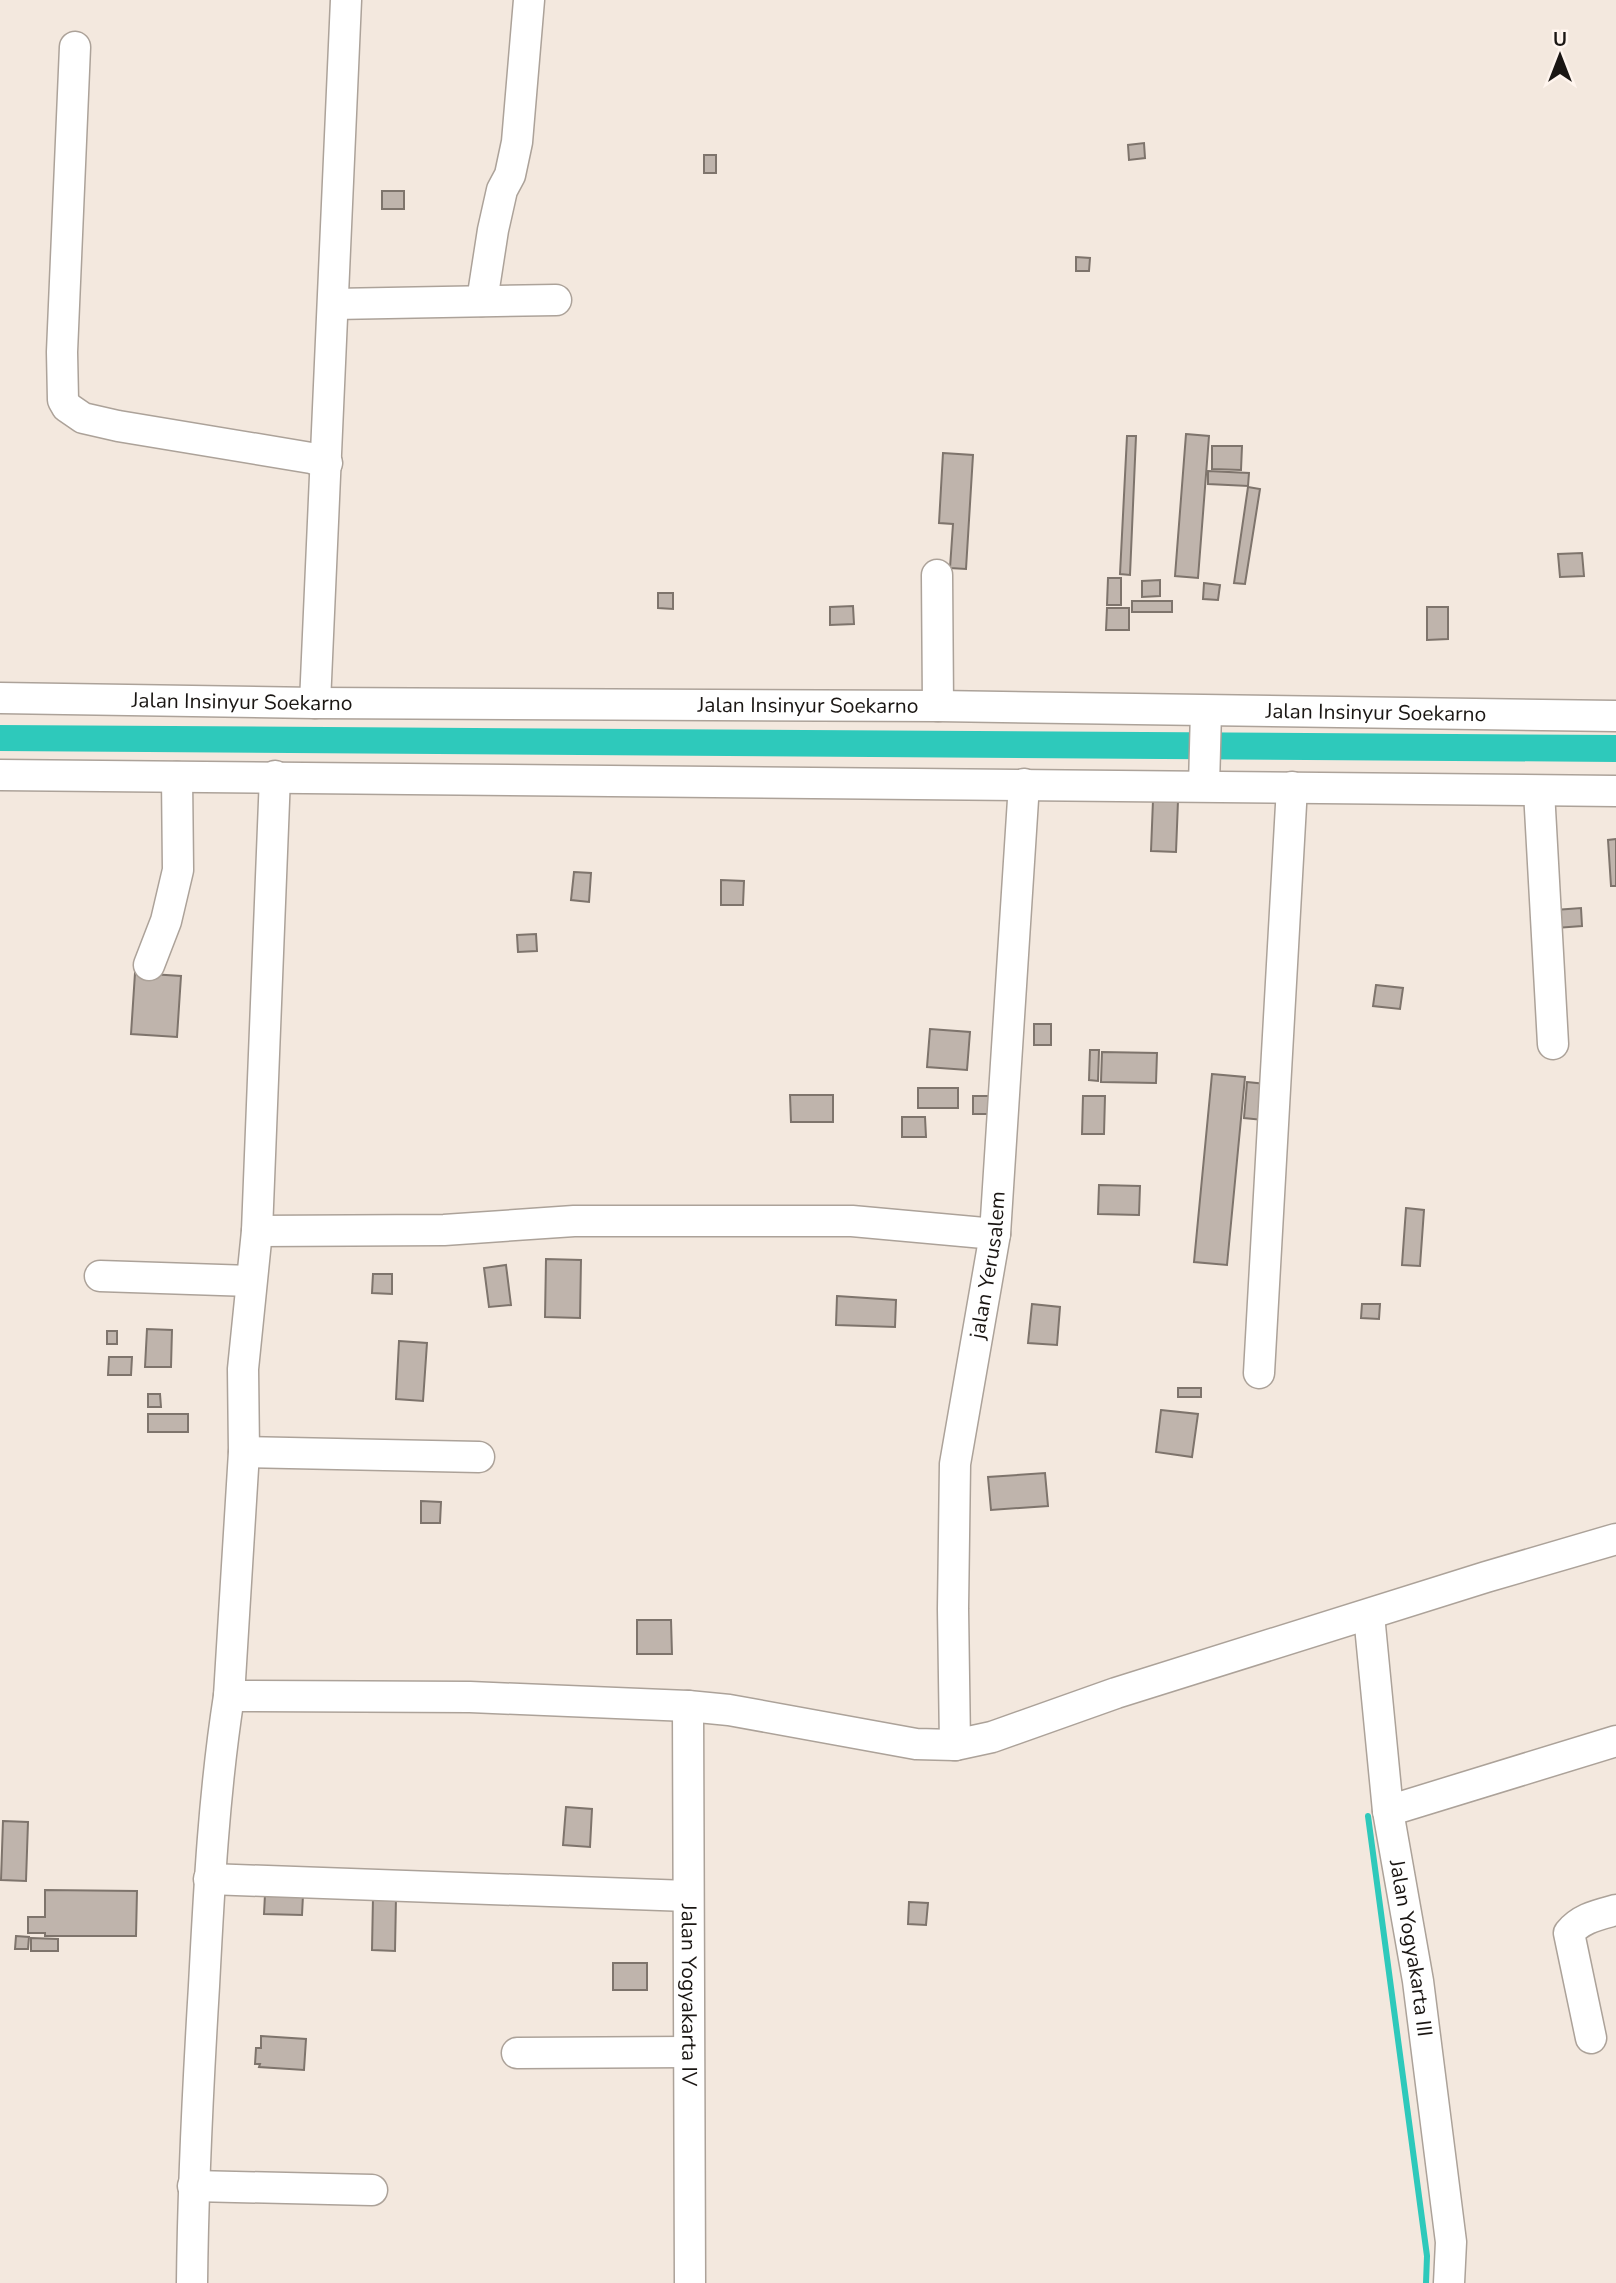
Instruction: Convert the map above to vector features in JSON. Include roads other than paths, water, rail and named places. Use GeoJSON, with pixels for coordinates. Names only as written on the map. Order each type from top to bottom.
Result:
{"type":"FeatureCollection","features":[{"type":"Feature","properties":{"kind":"street"},"geometry":{"type":"LineString","coordinates":[[315,703],[346,0]]}},
{"type":"Feature","properties":{"kind":"street"},"geometry":{"type":"LineString","coordinates":[[482,301],[493,230],[517,142],[529,0]]}},
{"type":"Feature","properties":{"kind":"street"},"geometry":{"type":"LineString","coordinates":[[75,47],[61,387],[67,407],[83,418],[118,426],[312,458],[327,463]]}},
{"type":"Feature","properties":{"kind":"street"},"geometry":{"type":"LineString","coordinates":[[334,304],[556,300]]}},
{"type":"Feature","properties":{"kind":"street"},"geometry":{"type":"LineString","coordinates":[[937,575],[938,706]]}},
{"type":"Feature","properties":{"kind":"street","name":"Jalan Insinyur Soekarno"},"geometry":{"type":"LineString","coordinates":[[0,698],[315,703],[938,706],[1205,748],[1292,787],[1616,791]]}},
{"type":"Feature","properties":{"kind":"street","name":"Jalan Insinyur Soekarno"},"geometry":{"type":"LineString","coordinates":[[0,776],[275,776],[1024,784],[1205,748],[1616,716]]}},
{"type":"Feature","properties":{"kind":"street"},"geometry":{"type":"LineString","coordinates":[[149,965],[166,921],[178,870],[177,776]]}},
{"type":"Feature","properties":{"kind":"street"},"geometry":{"type":"LineString","coordinates":[[192,2283],[193,2186],[209,1879],[223,1730],[229,1696],[244,1452],[243,1369],[257,1231],[275,776]]}},
{"type":"Feature","properties":{"kind":"street","name":"jalan Yerusalem"},"geometry":{"type":"LineString","coordinates":[[956,1745],[953,1609],[956,1464],[995,1234],[1024,784]]}},
{"type":"Feature","properties":{"kind":"street"},"geometry":{"type":"LineString","coordinates":[[1259,1373],[1292,787]]}},
{"type":"Feature","properties":{"kind":"street"},"geometry":{"type":"LineString","coordinates":[[1539,791],[1553,1044]]}},
{"type":"Feature","properties":{"kind":"street"},"geometry":{"type":"LineString","coordinates":[[257,1231],[444,1230],[574,1222],[852,1221],[995,1234]]}},
{"type":"Feature","properties":{"kind":"street"},"geometry":{"type":"LineString","coordinates":[[100,1276],[251,1280]]}},
{"type":"Feature","properties":{"kind":"street"},"geometry":{"type":"LineString","coordinates":[[244,1452],[479,1457]]}},
{"type":"Feature","properties":{"kind":"street"},"geometry":{"type":"LineString","coordinates":[[229,1696],[470,1697],[688,1706],[729,1710],[916,1744],[956,1745],[992,1737],[1116,1693],[1616,1539]]}},
{"type":"Feature","properties":{"kind":"street","name":"Jalan Yogyakarta III"},"geometry":{"type":"LineString","coordinates":[[1369,1615],[1388,1811],[1420,1994],[1451,2242],[1450,2283]]}},
{"type":"Feature","properties":{"kind":"street","name":"Jalan Yogyakarta IV"},"geometry":{"type":"LineString","coordinates":[[688,1706],[690,2283]]}},
{"type":"Feature","properties":{"kind":"street"},"geometry":{"type":"LineString","coordinates":[[1388,1811],[1616,1741]]}},
{"type":"Feature","properties":{"kind":"street"},"geometry":{"type":"LineString","coordinates":[[209,1879],[688,1896]]}},
{"type":"Feature","properties":{"kind":"street"},"geometry":{"type":"LineString","coordinates":[[1591,2038],[1569,1933],[1576,1924],[1587,1918],[1616,1910]]}},
{"type":"Feature","properties":{"kind":"street"},"geometry":{"type":"LineString","coordinates":[[517,2053],[688,2052]]}},
{"type":"Feature","properties":{"kind":"street"},"geometry":{"type":"LineString","coordinates":[[193,2186],[372,2190]]}},
{"type":"Feature","properties":{"kind":"water"},"geometry":{"type":"Polygon","coordinates":[[[0,725],[1616,735],[1616,762],[0,751],[0,725]]]}},
{"type":"Feature","properties":{"kind":"waterway"},"geometry":{"type":"LineString","coordinates":[[1368,1816],[1427,2256],[1426,2283]]}}]}
